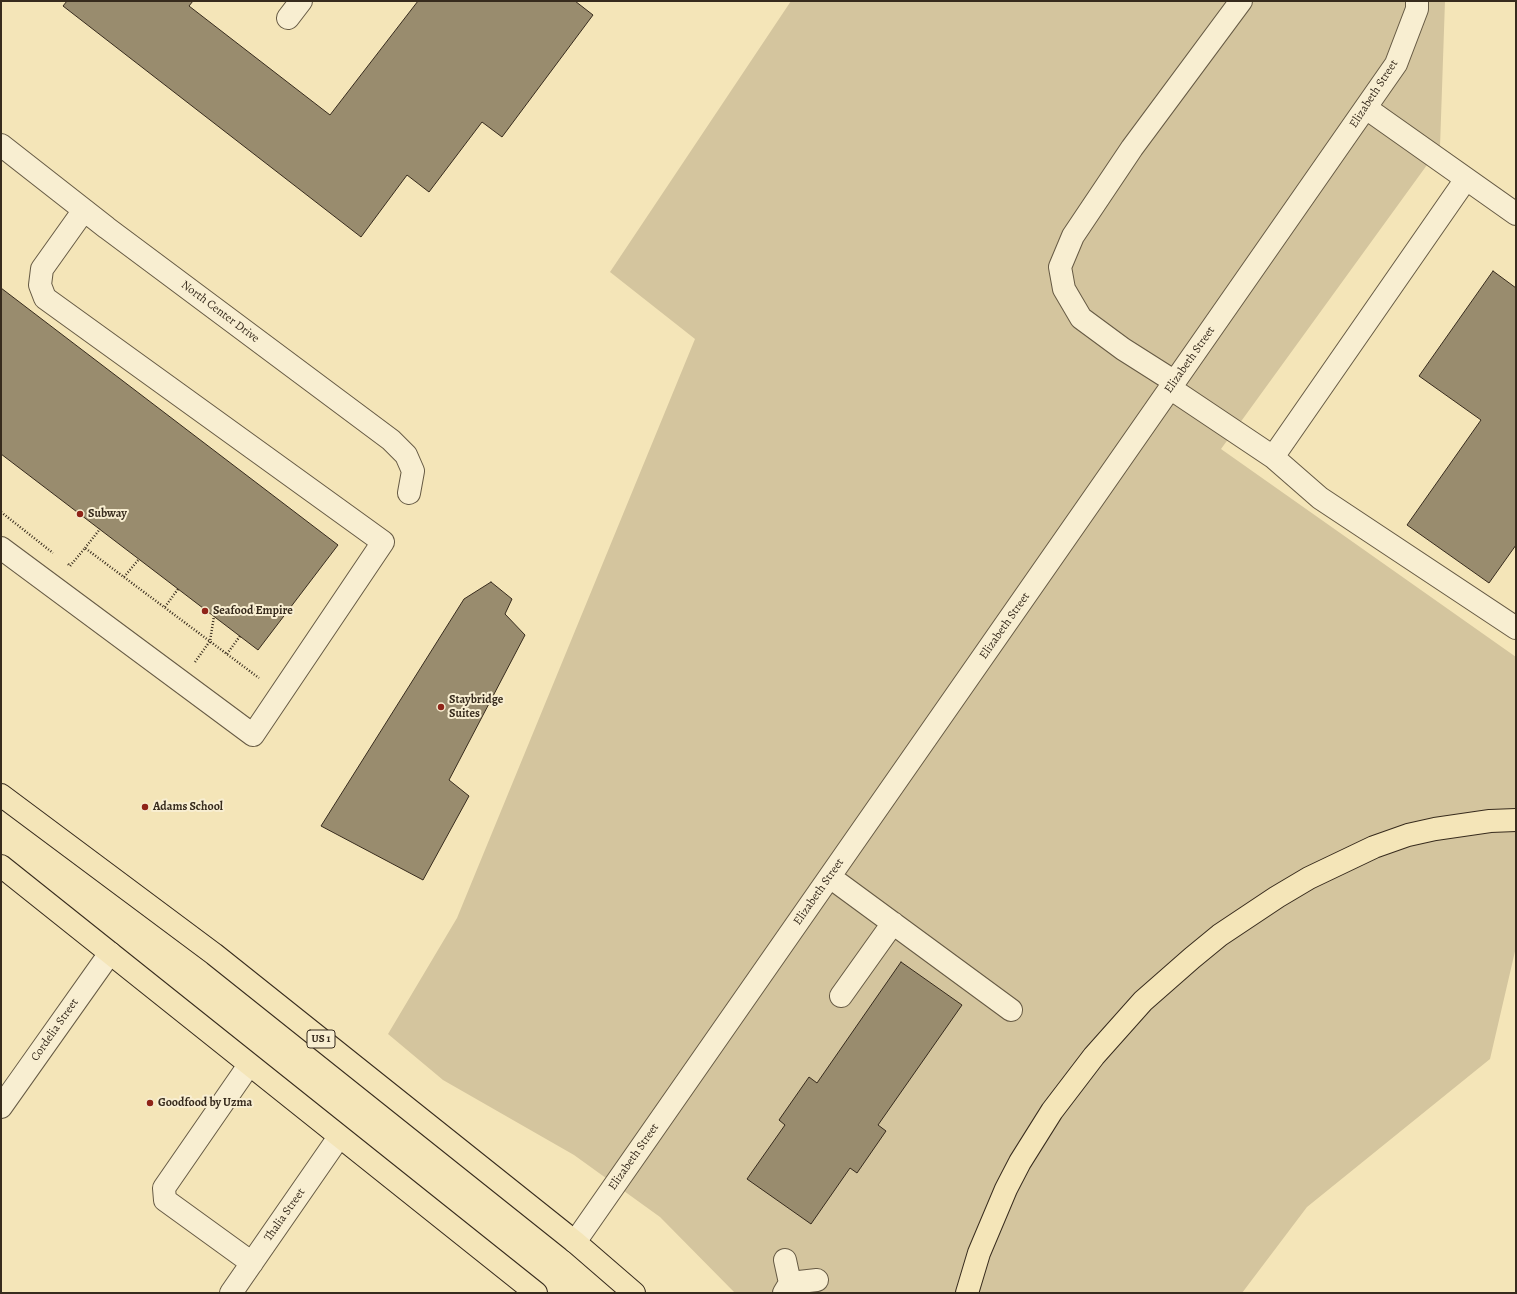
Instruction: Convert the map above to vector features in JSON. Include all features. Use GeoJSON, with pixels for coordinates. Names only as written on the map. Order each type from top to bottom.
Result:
{"type":"FeatureCollection","features":[{"type":"Feature","properties":{"kind":"highway","name":"US 1"},"geometry":{"type":"LineString","coordinates":[[1,795],[214,954],[575,1242],[634,1293]]}},
{"type":"Feature","properties":{"kind":"highway"},"geometry":{"type":"LineString","coordinates":[[967,1293],[979,1252],[1006,1189],[1024,1156],[1052,1111],[1094,1056],[1143,1001],[1220,935],[1308,878],[1374,847],[1435,829],[1490,821],[1516,820]]}},
{"type":"Feature","properties":{"kind":"highway"},"geometry":{"type":"LineString","coordinates":[[1,866],[536,1293]]}},
{"type":"Feature","properties":{"kind":"street"},"geometry":{"type":"LineString","coordinates":[[1241,1],[1132,148],[1073,236],[1060,267],[1064,289],[1081,318],[1273,457],[1320,498],[1516,628]]}},
{"type":"Feature","properties":{"kind":"street","name":"Elizabeth Street"},"geometry":{"type":"LineString","coordinates":[[575,1242],[1396,64],[1417,9],[1417,1]]}},
{"type":"Feature","properties":{"kind":"street"},"geometry":{"type":"LineString","coordinates":[[1366,108],[1516,214]]}},
{"type":"Feature","properties":{"kind":"street","name":"North Center Drive"},"geometry":{"type":"LineString","coordinates":[[1,145],[84,210],[391,440],[406,455],[414,471],[409,493]]}},
{"type":"Feature","properties":{"kind":"street"},"geometry":{"type":"LineString","coordinates":[[1273,457],[1466,179]]}},
{"type":"Feature","properties":{"kind":"street"},"geometry":{"type":"LineString","coordinates":[[1,548],[253,735],[383,542],[44,298],[40,285],[42,269],[84,210]]}},
{"type":"Feature","properties":{"kind":"street"},"geometry":{"type":"LineString","coordinates":[[830,877],[1011,1010]]}},
{"type":"Feature","properties":{"kind":"street"},"geometry":{"type":"LineString","coordinates":[[841,996],[893,923]]}},
{"type":"Feature","properties":{"kind":"street","name":"Cordelia Street"},"geometry":{"type":"LineString","coordinates":[[1,1107],[110,953]]}},
{"type":"Feature","properties":{"kind":"street"},"geometry":{"type":"LineString","coordinates":[[249,1065],[164,1188],[165,1200],[252,1263]]}},
{"type":"Feature","properties":{"kind":"street","name":"Thalia Street"},"geometry":{"type":"LineString","coordinates":[[231,1293],[339,1137]]}},
{"type":"Feature","properties":{"kind":"street"},"geometry":{"type":"LineString","coordinates":[[785,1260],[787,1288],[817,1280]]}},
{"type":"Feature","properties":{"kind":"path"},"geometry":{"type":"LineString","coordinates":[[1,512],[58,556]]}},
{"type":"Feature","properties":{"kind":"path"},"geometry":{"type":"LineString","coordinates":[[64,561],[70,566],[100,529]]}},
{"type":"Feature","properties":{"kind":"path"},"geometry":{"type":"LineString","coordinates":[[85,548],[259,678]]}},
{"type":"Feature","properties":{"kind":"path"},"geometry":{"type":"LineString","coordinates":[[124,577],[139,559]]}},
{"type":"Feature","properties":{"kind":"path"},"geometry":{"type":"LineString","coordinates":[[165,607],[178,589]]}},
{"type":"Feature","properties":{"kind":"path"},"geometry":{"type":"LineString","coordinates":[[210,641],[214,616]]}},
{"type":"Feature","properties":{"kind":"path"},"geometry":{"type":"LineString","coordinates":[[227,654],[240,636]]}},
{"type":"Feature","properties":{"kind":"shaded area"},"geometry":{"type":"Polygon","coordinates":[[[791,1],[1445,1],[1440,147],[1221,449],[1516,657],[1516,947],[1490,1059],[1307,1207],[1242,1293],[735,1293],[660,1217],[574,1155],[443,1080],[388,1034],[457,918],[695,339],[610,272],[791,1]]]}},
{"type":"Feature","properties":{"kind":"building"},"geometry":{"type":"Polygon","coordinates":[[[67,1],[193,1],[189,6],[330,115],[418,1],[575,1],[593,15],[502,137],[482,122],[429,192],[407,175],[361,237],[63,6],[67,1]]]}},
{"type":"Feature","properties":{"kind":"building"},"geometry":{"type":"Polygon","coordinates":[[[1493,271],[1516,288],[1516,545],[1489,583],[1407,525],[1481,420],[1419,376],[1493,271]]]}},
{"type":"Feature","properties":{"kind":"building"},"geometry":{"type":"Polygon","coordinates":[[[1,288],[338,545],[258,650],[1,454],[1,288]]]}},
{"type":"Feature","properties":{"kind":"building","name":"Staybridge Suites"},"geometry":{"type":"Polygon","coordinates":[[[491,582],[512,599],[505,614],[525,635],[449,780],[469,796],[423,880],[321,826],[464,599],[491,582]]]}},
{"type":"Feature","properties":{"kind":"building"},"geometry":{"type":"Polygon","coordinates":[[[901,962],[962,1005],[878,1125],[886,1131],[857,1173],[850,1168],[811,1224],[747,1179],[785,1125],[779,1120],[809,1077],[817,1083],[901,962]]]}},
{"type":"Feature","properties":{"kind":"place","name":"Subway"},"geometry":{"type":"Point","coordinates":[80,514]}},
{"type":"Feature","properties":{"kind":"place","name":"Seafood Empire"},"geometry":{"type":"Point","coordinates":[205,611]}},
{"type":"Feature","properties":{"kind":"place","name":"Staybridge Suites"},"geometry":{"type":"Point","coordinates":[441,707]}},
{"type":"Feature","properties":{"kind":"place","name":"Adams School"},"geometry":{"type":"Point","coordinates":[145,807]}},
{"type":"Feature","properties":{"kind":"place","name":"Goodfood by Uzma"},"geometry":{"type":"Point","coordinates":[150,1103]}}]}
